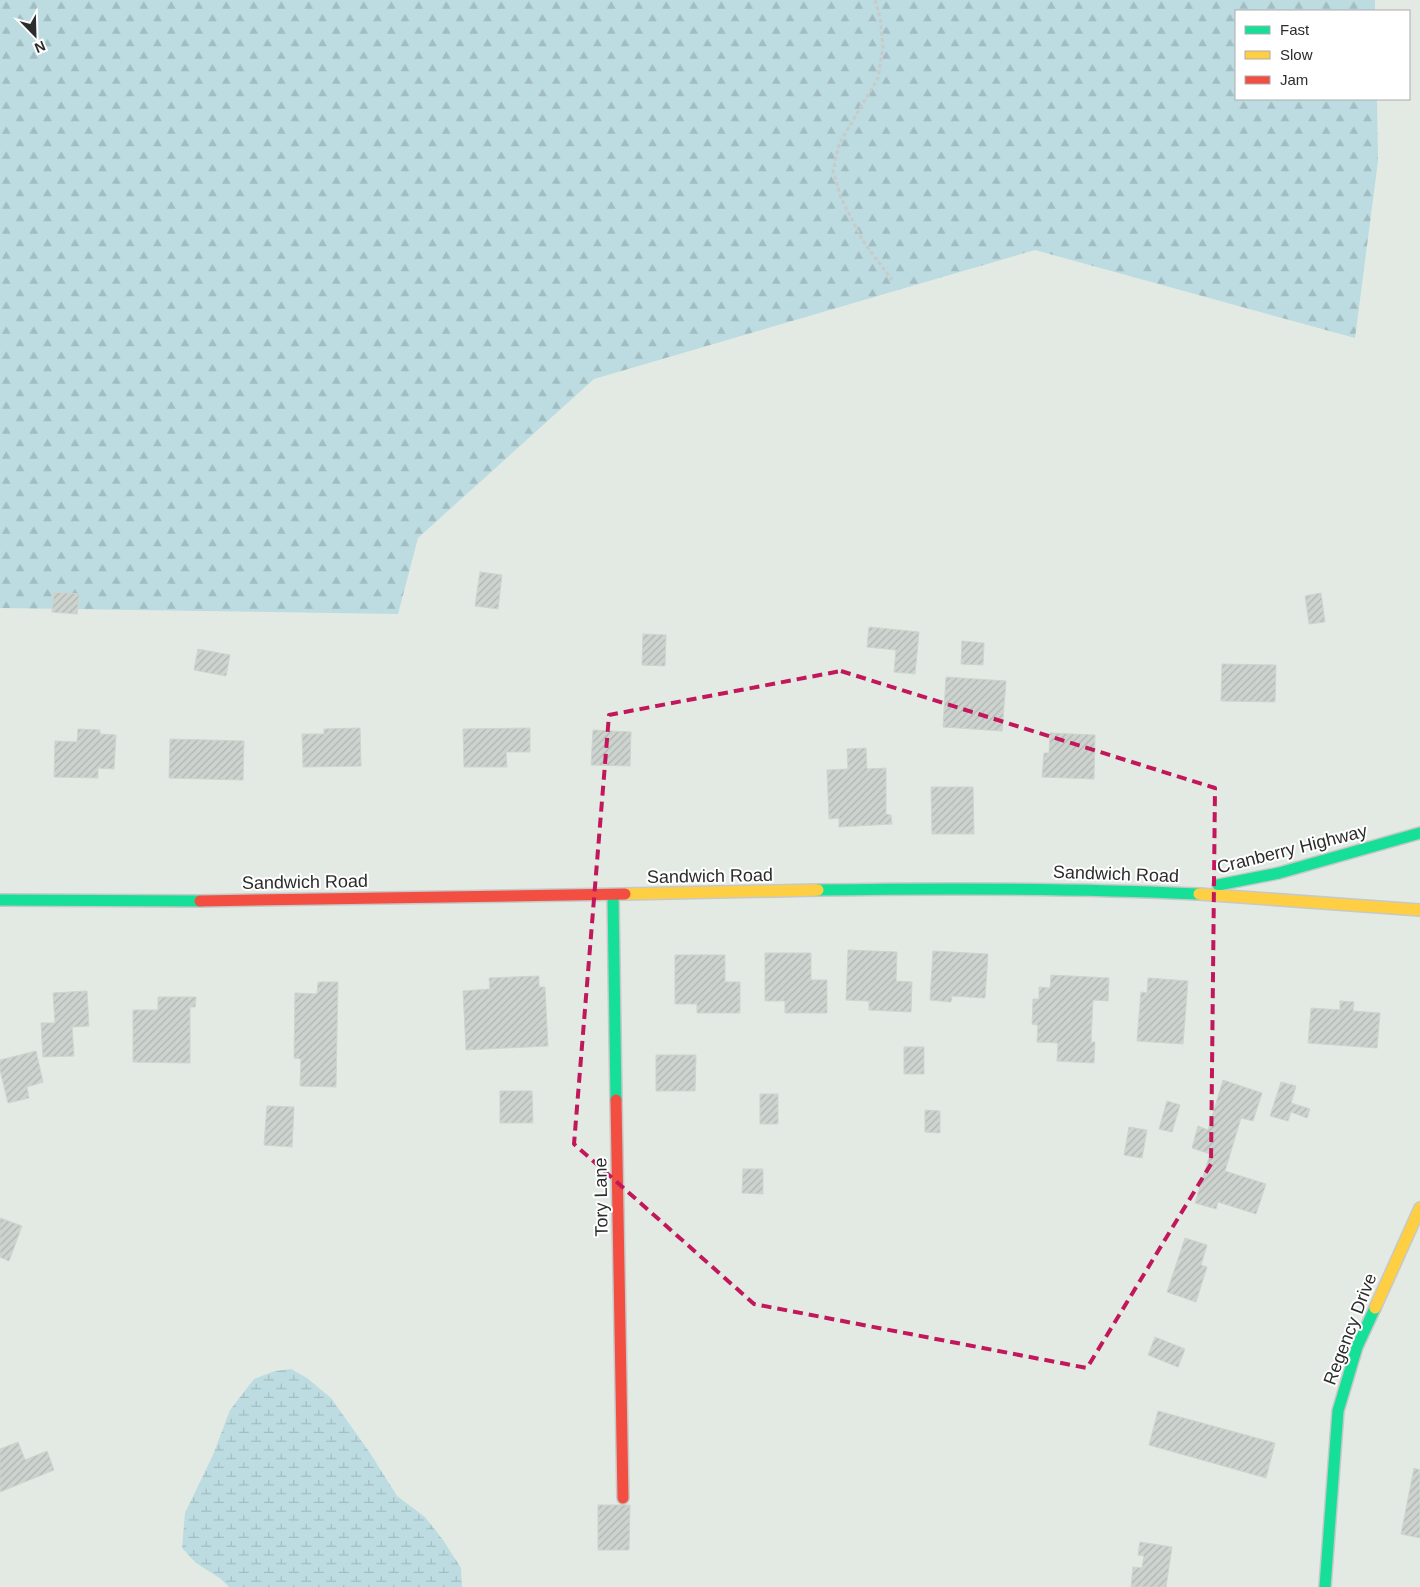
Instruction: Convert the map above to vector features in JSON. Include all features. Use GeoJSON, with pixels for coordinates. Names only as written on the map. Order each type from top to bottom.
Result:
{"type":"FeatureCollection","features":[{"type":"Feature","properties":{"kind":"main road","name":"Cranberry Highway"},"geometry":{"type":"LineString","coordinates":[[1170,893],[1229,884],[1279,873],[1420,833]]}},
{"type":"Feature","properties":{"kind":"main road","name":"Sandwich Road"},"geometry":{"type":"LineString","coordinates":[[0,900],[232,901],[934,888],[1170,893],[1420,910]]}},
{"type":"Feature","properties":{"kind":"main road","name":"Tory Lane"},"geometry":{"type":"LineString","coordinates":[[614,895],[623,1498]]}},
{"type":"Feature","properties":{"kind":"main road","name":"Regency Drive"},"geometry":{"type":"LineString","coordinates":[[1325,1587],[1338,1411],[1358,1347],[1420,1208]]}},
{"type":"Feature","properties":{"kind":"path"},"geometry":{"type":"LineString","coordinates":[[875,0],[880,17],[883,47],[878,78],[839,144],[833,171],[841,198],[863,241],[892,280]]}},
{"type":"Feature","properties":{"kind":"highlighted area"},"geometry":{"type":"Polygon","coordinates":[[[841,671],[1215,788],[1211,1164],[1087,1368],[754,1304],[574,1144],[609,715],[841,671]]]}},
{"type":"Feature","properties":{"kind":"green space"},"geometry":{"type":"Polygon","coordinates":[[[0,0],[1375,0],[1375,10],[1235,10],[1235,100],[1377,100],[1378,161],[1355,338],[1035,250],[594,379],[418,538],[398,614],[0,608],[0,0]]]}},
{"type":"Feature","properties":{"kind":"green space"},"geometry":{"type":"Polygon","coordinates":[[[291,1369],[307,1378],[331,1398],[370,1453],[397,1496],[425,1517],[461,1568],[462,1587],[229,1587],[221,1579],[196,1563],[182,1548],[185,1513],[213,1455],[230,1410],[254,1379],[275,1371],[291,1369]]]}},
{"type":"Feature","properties":{"kind":"building"},"geometry":{"type":"Polygon","coordinates":[[[480,572],[502,575],[498,609],[475,606],[480,572]]]}},
{"type":"Feature","properties":{"kind":"building"},"geometry":{"type":"Polygon","coordinates":[[[54,592],[79,594],[77,614],[52,612],[54,592]]]}},
{"type":"Feature","properties":{"kind":"building"},"geometry":{"type":"Polygon","coordinates":[[[1321,593],[1325,622],[1309,624],[1305,596],[1321,593]]]}},
{"type":"Feature","properties":{"kind":"building"},"geometry":{"type":"Polygon","coordinates":[[[869,627],[919,632],[915,674],[894,672],[896,650],[867,647],[869,627]]]}},
{"type":"Feature","properties":{"kind":"building"},"geometry":{"type":"Polygon","coordinates":[[[643,634],[666,635],[665,666],[642,665],[643,634]]]}},
{"type":"Feature","properties":{"kind":"building"},"geometry":{"type":"Polygon","coordinates":[[[962,641],[984,643],[983,665],[961,664],[962,641]]]}},
{"type":"Feature","properties":{"kind":"building"},"geometry":{"type":"Polygon","coordinates":[[[198,649],[230,655],[226,676],[194,670],[198,649]]]}},
{"type":"Feature","properties":{"kind":"building"},"geometry":{"type":"Polygon","coordinates":[[[1222,664],[1276,665],[1275,702],[1221,701],[1222,664]]]}},
{"type":"Feature","properties":{"kind":"building"},"geometry":{"type":"Polygon","coordinates":[[[946,677],[1006,681],[1002,731],[943,727],[946,677]]]}},
{"type":"Feature","properties":{"kind":"building"},"geometry":{"type":"Polygon","coordinates":[[[360,728],[361,766],[303,767],[302,734],[324,734],[324,729],[360,728]]]}},
{"type":"Feature","properties":{"kind":"building"},"geometry":{"type":"Polygon","coordinates":[[[530,728],[530,752],[506,752],[507,767],[464,767],[463,729],[530,728]]]}},
{"type":"Feature","properties":{"kind":"building"},"geometry":{"type":"Polygon","coordinates":[[[78,729],[100,730],[100,734],[116,735],[114,769],[98,768],[98,778],[54,777],[55,741],[77,742],[78,729]]]}},
{"type":"Feature","properties":{"kind":"building"},"geometry":{"type":"Polygon","coordinates":[[[593,730],[631,732],[630,766],[591,765],[593,730]]]}},
{"type":"Feature","properties":{"kind":"building"},"geometry":{"type":"Polygon","coordinates":[[[1050,733],[1095,735],[1094,779],[1042,777],[1044,753],[1049,753],[1050,733]]]}},
{"type":"Feature","properties":{"kind":"building"},"geometry":{"type":"Polygon","coordinates":[[[170,739],[244,741],[243,780],[169,778],[170,739]]]}},
{"type":"Feature","properties":{"kind":"building"},"geometry":{"type":"Polygon","coordinates":[[[866,748],[867,769],[886,768],[886,814],[891,815],[892,824],[839,827],[839,818],[829,819],[827,770],[848,769],[847,749],[866,748]]]}},
{"type":"Feature","properties":{"kind":"building"},"geometry":{"type":"Polygon","coordinates":[[[931,787],[973,787],[974,834],[932,834],[931,787]]]}},
{"type":"Feature","properties":{"kind":"building"},"geometry":{"type":"Polygon","coordinates":[[[848,950],[897,952],[896,981],[912,982],[911,1012],[869,1010],[869,1001],[846,1000],[848,950]]]}},
{"type":"Feature","properties":{"kind":"building"},"geometry":{"type":"Polygon","coordinates":[[[933,951],[988,954],[985,998],[952,996],[951,1002],[930,1000],[933,951]]]}},
{"type":"Feature","properties":{"kind":"building"},"geometry":{"type":"Polygon","coordinates":[[[765,953],[811,953],[811,980],[827,980],[827,1013],[785,1013],[785,1001],[765,1001],[765,953]]]}},
{"type":"Feature","properties":{"kind":"building"},"geometry":{"type":"Polygon","coordinates":[[[675,955],[725,955],[725,982],[740,982],[740,1013],[697,1013],[697,1004],[675,1004],[675,955]]]}},
{"type":"Feature","properties":{"kind":"building"},"geometry":{"type":"Polygon","coordinates":[[[1051,975],[1109,978],[1108,1001],[1093,1000],[1091,1042],[1095,1042],[1094,1063],[1057,1061],[1058,1043],[1037,1042],[1038,1025],[1032,1024],[1033,999],[1039,999],[1039,987],[1050,988],[1051,975]]]}},
{"type":"Feature","properties":{"kind":"building"},"geometry":{"type":"Polygon","coordinates":[[[539,976],[539,987],[545,987],[548,1046],[466,1050],[463,991],[490,989],[489,978],[539,976]]]}},
{"type":"Feature","properties":{"kind":"building"},"geometry":{"type":"Polygon","coordinates":[[[1148,978],[1188,981],[1183,1044],[1137,1041],[1141,992],[1147,993],[1148,978]]]}},
{"type":"Feature","properties":{"kind":"building"},"geometry":{"type":"Polygon","coordinates":[[[318,982],[338,982],[336,1087],[300,1086],[301,1059],[294,1058],[295,993],[317,994],[318,982]]]}},
{"type":"Feature","properties":{"kind":"building"},"geometry":{"type":"Polygon","coordinates":[[[87,991],[89,1026],[72,1027],[74,1056],[43,1057],[41,1023],[55,1023],[53,993],[87,991]]]}},
{"type":"Feature","properties":{"kind":"building"},"geometry":{"type":"Polygon","coordinates":[[[158,997],[196,997],[195,1007],[190,1007],[190,1063],[133,1062],[133,1010],[158,1010],[158,997]]]}},
{"type":"Feature","properties":{"kind":"building"},"geometry":{"type":"Polygon","coordinates":[[[1340,1001],[1354,1002],[1353,1011],[1380,1013],[1377,1048],[1308,1043],[1311,1008],[1340,1010],[1340,1001]]]}},
{"type":"Feature","properties":{"kind":"building"},"geometry":{"type":"Polygon","coordinates":[[[904,1047],[924,1047],[924,1074],[904,1074],[904,1047]]]}},
{"type":"Feature","properties":{"kind":"building"},"geometry":{"type":"Polygon","coordinates":[[[36,1051],[43,1082],[27,1087],[29,1098],[8,1103],[0,1070],[0,1060],[36,1051]]]}},
{"type":"Feature","properties":{"kind":"building"},"geometry":{"type":"Polygon","coordinates":[[[656,1055],[696,1055],[695,1091],[656,1091],[656,1055]]]}},
{"type":"Feature","properties":{"kind":"building"},"geometry":{"type":"Polygon","coordinates":[[[1223,1080],[1262,1093],[1253,1121],[1241,1118],[1225,1171],[1266,1184],[1256,1214],[1218,1202],[1216,1209],[1195,1203],[1210,1154],[1192,1148],[1198,1126],[1208,1130],[1223,1080]]]}},
{"type":"Feature","properties":{"kind":"building"},"geometry":{"type":"Polygon","coordinates":[[[1281,1082],[1296,1086],[1291,1103],[1310,1109],[1307,1118],[1291,1112],[1288,1121],[1270,1116],[1281,1082]]]}},
{"type":"Feature","properties":{"kind":"building"},"geometry":{"type":"Polygon","coordinates":[[[500,1091],[532,1091],[533,1123],[500,1123],[500,1091]]]}},
{"type":"Feature","properties":{"kind":"building"},"geometry":{"type":"Polygon","coordinates":[[[760,1094],[778,1094],[778,1124],[760,1124],[760,1094]]]}},
{"type":"Feature","properties":{"kind":"building"},"geometry":{"type":"Polygon","coordinates":[[[1167,1101],[1180,1105],[1172,1132],[1159,1129],[1167,1101]]]}},
{"type":"Feature","properties":{"kind":"building"},"geometry":{"type":"Polygon","coordinates":[[[267,1106],[294,1107],[292,1147],[264,1145],[267,1106]]]}},
{"type":"Feature","properties":{"kind":"building"},"geometry":{"type":"Polygon","coordinates":[[[925,1110],[940,1111],[940,1133],[925,1132],[925,1110]]]}},
{"type":"Feature","properties":{"kind":"building"},"geometry":{"type":"Polygon","coordinates":[[[1129,1127],[1147,1130],[1142,1158],[1124,1155],[1129,1127]]]}},
{"type":"Feature","properties":{"kind":"building"},"geometry":{"type":"Polygon","coordinates":[[[743,1169],[763,1169],[763,1194],[742,1193],[743,1169]]]}},
{"type":"Feature","properties":{"kind":"building"},"geometry":{"type":"Polygon","coordinates":[[[0,1218],[22,1226],[9,1261],[0,1257],[0,1218]]]}},
{"type":"Feature","properties":{"kind":"building"},"geometry":{"type":"Polygon","coordinates":[[[1185,1238],[1207,1245],[1201,1265],[1207,1267],[1196,1302],[1167,1292],[1185,1238]]]}},
{"type":"Feature","properties":{"kind":"building"},"geometry":{"type":"Polygon","coordinates":[[[1155,1337],[1185,1349],[1178,1367],[1148,1355],[1155,1337]]]}},
{"type":"Feature","properties":{"kind":"building"},"geometry":{"type":"Polygon","coordinates":[[[1158,1411],[1275,1443],[1266,1478],[1149,1445],[1158,1411]]]}},
{"type":"Feature","properties":{"kind":"building"},"geometry":{"type":"Polygon","coordinates":[[[18,1442],[25,1460],[47,1451],[54,1470],[0,1492],[0,1449],[18,1442]]]}},
{"type":"Feature","properties":{"kind":"building"},"geometry":{"type":"Polygon","coordinates":[[[1414,1468],[1420,1470],[1420,1538],[1401,1534],[1414,1468]]]}},
{"type":"Feature","properties":{"kind":"building"},"geometry":{"type":"Polygon","coordinates":[[[598,1505],[630,1505],[629,1550],[598,1550],[598,1505]]]}},
{"type":"Feature","properties":{"kind":"building"},"geometry":{"type":"Polygon","coordinates":[[[1140,1542],[1172,1547],[1166,1587],[1131,1587],[1133,1567],[1142,1568],[1144,1556],[1138,1555],[1140,1542]]]}},
{"type":"Feature","properties":{"kind":"traffic: fast"},"geometry":{"type":"LineString","coordinates":[[1218,885],[1279,873],[1420,833]]}},
{"type":"Feature","properties":{"kind":"traffic: fast"},"geometry":{"type":"LineString","coordinates":[[818,890],[1009,889],[1199,894]]}},
{"type":"Feature","properties":{"kind":"traffic: fast"},"geometry":{"type":"LineString","coordinates":[[613,895],[616,1100]]}},
{"type":"Feature","properties":{"kind":"traffic: fast"},"geometry":{"type":"LineString","coordinates":[[0,900],[200,901]]}},
{"type":"Feature","properties":{"kind":"traffic: fast"},"geometry":{"type":"LineString","coordinates":[[1325,1587],[1338,1411],[1357,1347],[1375,1308]]}},
{"type":"Feature","properties":{"kind":"traffic: slow"},"geometry":{"type":"LineString","coordinates":[[625,894],[818,890]]}},
{"type":"Feature","properties":{"kind":"traffic: slow"},"geometry":{"type":"LineString","coordinates":[[1199,894],[1420,910]]}},
{"type":"Feature","properties":{"kind":"traffic: slow"},"geometry":{"type":"LineString","coordinates":[[1375,1308],[1420,1208]]}},
{"type":"Feature","properties":{"kind":"traffic: jam"},"geometry":{"type":"LineString","coordinates":[[200,901],[625,894]]}},
{"type":"Feature","properties":{"kind":"traffic: jam"},"geometry":{"type":"LineString","coordinates":[[616,1100],[623,1498]]}}]}
